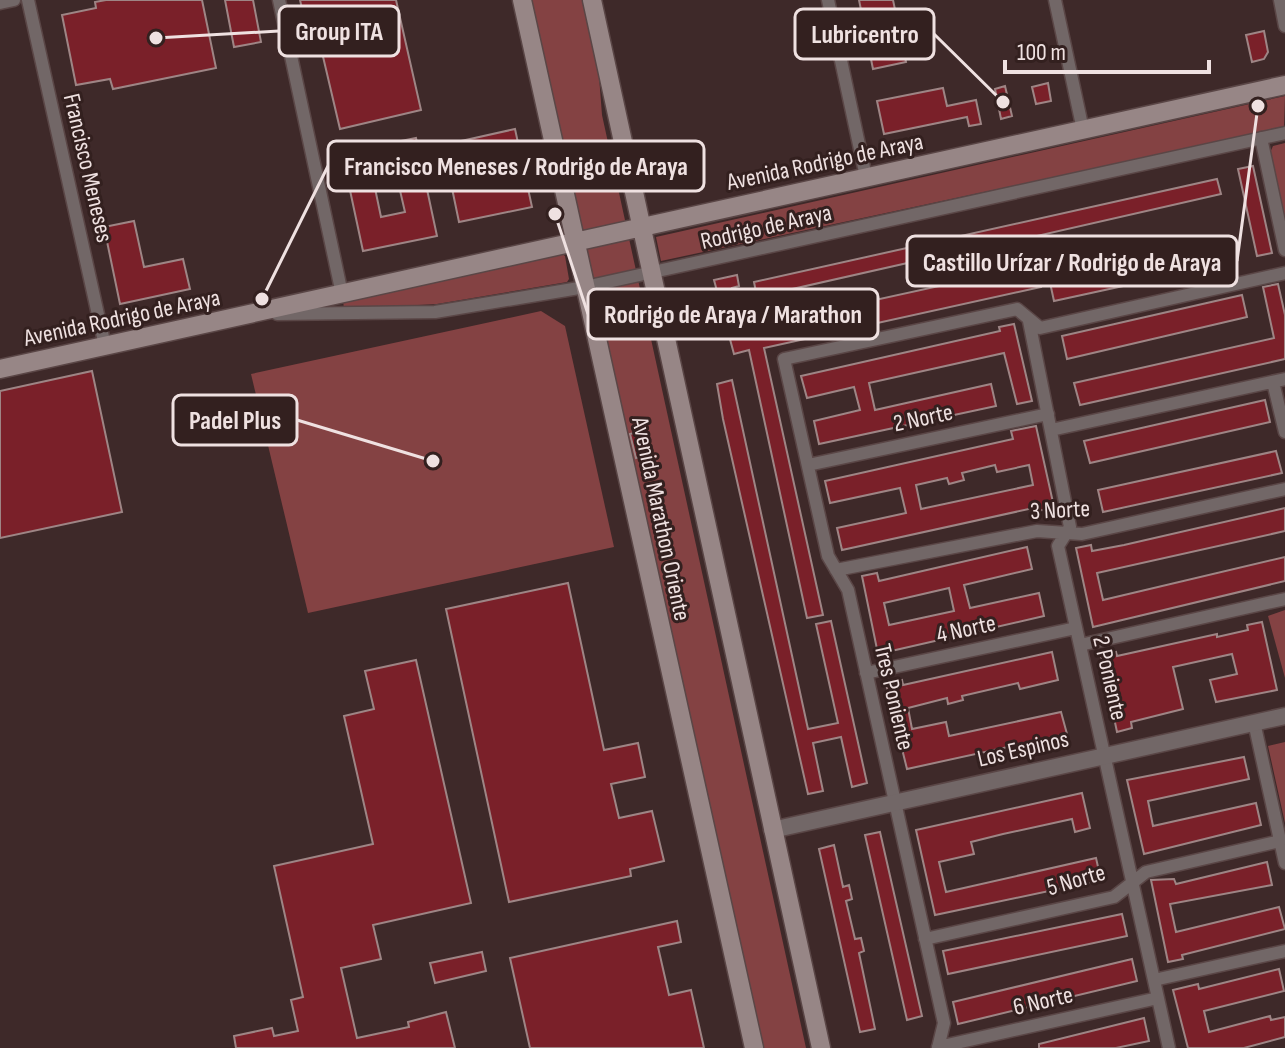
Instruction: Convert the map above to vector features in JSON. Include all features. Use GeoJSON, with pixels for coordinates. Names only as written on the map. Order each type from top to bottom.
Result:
{"type":"FeatureCollection","features":[{"type":"Feature","properties":{"kind":"main road","name":"Avenida Marathon Oriente"},"geometry":{"type":"LineString","coordinates":[[522,0],[754,1048]]}},
{"type":"Feature","properties":{"kind":"main road","name":"Avenida Marathon Oriente"},"geometry":{"type":"LineString","coordinates":[[592,0],[821,1048]]}},
{"type":"Feature","properties":{"kind":"main road","name":"Avenida Rodrigo de Araya"},"geometry":{"type":"LineString","coordinates":[[1,364],[105,346],[1285,85]]}},
{"type":"Feature","properties":{"kind":"street"},"geometry":{"type":"LineString","coordinates":[[0,3],[14,0]]}},
{"type":"Feature","properties":{"kind":"street","name":"Francisco Meneses"},"geometry":{"type":"LineString","coordinates":[[28,0],[105,346]]}},
{"type":"Feature","properties":{"kind":"street"},"geometry":{"type":"LineString","coordinates":[[279,0],[342,294]]}},
{"type":"Feature","properties":{"kind":"street"},"geometry":{"type":"LineString","coordinates":[[828,0],[866,177]]}},
{"type":"Feature","properties":{"kind":"street"},"geometry":{"type":"LineString","coordinates":[[1055,0],[1083,130]]}},
{"type":"Feature","properties":{"kind":"street"},"geometry":{"type":"LineString","coordinates":[[1280,0],[1285,26]]}},
{"type":"Feature","properties":{"kind":"street","name":"Rodrigo de Araya"},"geometry":{"type":"LineString","coordinates":[[250,314],[435,312],[585,287],[651,275],[1285,133]]}},
{"type":"Feature","properties":{"kind":"street"},"geometry":{"type":"LineString","coordinates":[[1261,138],[1285,250]]}},
{"type":"Feature","properties":{"kind":"street"},"geometry":{"type":"LineString","coordinates":[[1029,321],[1040,328],[1285,273]]}},
{"type":"Feature","properties":{"kind":"street","name":"Tres Poniente"},"geometry":{"type":"LineString","coordinates":[[938,1048],[944,1023],[848,590],[826,552],[784,359],[1017,309],[1029,321]]}},
{"type":"Feature","properties":{"kind":"street","name":"2 Poniente"},"geometry":{"type":"LineString","coordinates":[[1029,321],[1070,527],[1063,533],[1058,546],[1169,1048]]}},
{"type":"Feature","properties":{"kind":"street"},"geometry":{"type":"LineString","coordinates":[[1051,430],[1279,381],[1285,432]]}},
{"type":"Feature","properties":{"kind":"street","name":"2 Norte"},"geometry":{"type":"LineString","coordinates":[[808,465],[1048,414]]}},
{"type":"Feature","properties":{"kind":"street","name":"3 Norte"},"geometry":{"type":"LineString","coordinates":[[836,570],[1037,531],[1082,534],[1285,489]]}},
{"type":"Feature","properties":{"kind":"street"},"geometry":{"type":"LineString","coordinates":[[1080,645],[1285,599]]}},
{"type":"Feature","properties":{"kind":"street","name":"4 Norte"},"geometry":{"type":"LineString","coordinates":[[866,673],[1076,628]]}},
{"type":"Feature","properties":{"kind":"street","name":"Los Espinos"},"geometry":{"type":"LineString","coordinates":[[772,830],[1285,716]]}},
{"type":"Feature","properties":{"kind":"street"},"geometry":{"type":"LineString","coordinates":[[1254,722],[1285,863]]}},
{"type":"Feature","properties":{"kind":"street","name":"5 Norte"},"geometry":{"type":"LineString","coordinates":[[925,939],[1114,897],[1146,872],[1280,841]]}},
{"type":"Feature","properties":{"kind":"street"},"geometry":{"type":"LineString","coordinates":[[1154,980],[1285,951]]}},
{"type":"Feature","properties":{"kind":"street","name":"6 Norte"},"geometry":{"type":"LineString","coordinates":[[938,1048],[1158,998]]}},
{"type":"Feature","properties":{"kind":"shaded area"},"geometry":{"type":"Polygon","coordinates":[[[526,0],[584,0],[598,63],[602,115],[806,1048],[759,1048],[526,0]]]}},
{"type":"Feature","properties":{"kind":"shaded area"},"geometry":{"type":"Polygon","coordinates":[[[1285,96],[1284,128],[661,261],[656,237],[1285,96]]]}},
{"type":"Feature","properties":{"kind":"shaded area"},"geometry":{"type":"Polygon","coordinates":[[[1285,143],[1285,226],[1269,155],[1273,146],[1285,143]]]}},
{"type":"Feature","properties":{"kind":"shaded area"},"geometry":{"type":"Polygon","coordinates":[[[560,252],[565,256],[567,282],[437,304],[344,309],[343,300],[560,252]]]}},
{"type":"Feature","properties":{"kind":"shaded area"},"geometry":{"type":"Polygon","coordinates":[[[541,311],[565,326],[614,547],[308,613],[251,374],[541,311]]]}},
{"type":"Feature","properties":{"kind":"shaded area"},"geometry":{"type":"Polygon","coordinates":[[[1285,610],[1285,678],[1268,616],[1285,610]]]}},
{"type":"Feature","properties":{"kind":"shaded area"},"geometry":{"type":"Polygon","coordinates":[[[1285,742],[1285,823],[1268,746],[1285,742]]]}},
{"type":"Feature","properties":{"kind":"building"},"geometry":{"type":"Polygon","coordinates":[[[202,0],[216,68],[113,89],[110,79],[76,85],[62,15],[96,8],[95,2],[202,0]]]}},
{"type":"Feature","properties":{"kind":"building"},"geometry":{"type":"Polygon","coordinates":[[[225,0],[253,0],[261,42],[234,47],[225,0]]]}},
{"type":"Feature","properties":{"kind":"building"},"geometry":{"type":"Polygon","coordinates":[[[300,0],[396,0],[421,110],[340,129],[321,48],[312,51],[300,0]]]}},
{"type":"Feature","properties":{"kind":"building"},"geometry":{"type":"Polygon","coordinates":[[[859,0],[893,0],[906,62],[873,69],[859,0]]]}},
{"type":"Feature","properties":{"kind":"building"},"geometry":{"type":"Polygon","coordinates":[[[1264,31],[1268,52],[1264,59],[1252,62],[1246,35],[1264,31]]]}},
{"type":"Feature","properties":{"kind":"building"},"geometry":{"type":"Polygon","coordinates":[[[1048,83],[1051,101],[1036,104],[1032,87],[1048,83]]]}},
{"type":"Feature","properties":{"kind":"building"},"geometry":{"type":"Polygon","coordinates":[[[1005,86],[1012,116],[1001,119],[995,89],[1005,86]]]}},
{"type":"Feature","properties":{"kind":"building"},"geometry":{"type":"Polygon","coordinates":[[[943,88],[947,106],[976,100],[981,124],[969,126],[967,117],[884,134],[877,101],[943,88]]]}},
{"type":"Feature","properties":{"kind":"building"},"geometry":{"type":"Polygon","coordinates":[[[515,129],[532,207],[459,222],[443,145],[515,129]]]}},
{"type":"Feature","properties":{"kind":"building"},"geometry":{"type":"Polygon","coordinates":[[[416,138],[437,236],[363,251],[342,153],[416,138]],[[395,169],[372,174],[381,217],[405,212],[395,169]]]}},
{"type":"Feature","properties":{"kind":"building"},"geometry":{"type":"Polygon","coordinates":[[[1253,166],[1272,253],[1257,256],[1238,169],[1253,166]]]}},
{"type":"Feature","properties":{"kind":"building"},"geometry":{"type":"Polygon","coordinates":[[[1217,179],[1221,194],[962,253],[963,257],[949,260],[948,255],[934,257],[757,297],[754,282],[1217,179]]]}},
{"type":"Feature","properties":{"kind":"building"},"geometry":{"type":"Polygon","coordinates":[[[134,221],[144,267],[183,259],[190,289],[120,304],[104,227],[134,221]]]}},
{"type":"Feature","properties":{"kind":"building"},"geometry":{"type":"Polygon","coordinates":[[[1229,240],[1234,262],[1054,301],[1049,278],[1144,258],[1144,255],[1159,252],[1159,255],[1229,240]]]}},
{"type":"Feature","properties":{"kind":"building"},"geometry":{"type":"Polygon","coordinates":[[[1035,265],[1041,287],[764,348],[823,615],[807,618],[749,350],[734,354],[714,280],[737,275],[739,286],[732,288],[743,329],[1035,265]]]}},
{"type":"Feature","properties":{"kind":"building"},"geometry":{"type":"Polygon","coordinates":[[[1278,284],[1285,315],[1285,359],[1080,405],[1074,383],[1274,338],[1263,287],[1278,284]]]}},
{"type":"Feature","properties":{"kind":"building"},"geometry":{"type":"Polygon","coordinates":[[[1242,295],[1247,317],[1067,359],[1062,336],[1242,295]]]}},
{"type":"Feature","properties":{"kind":"building"},"geometry":{"type":"Polygon","coordinates":[[[1014,324],[1032,401],[1017,404],[1004,353],[869,383],[875,410],[991,384],[996,406],[819,444],[814,421],[860,410],[854,387],[807,398],[801,376],[1000,331],[999,327],[1014,324]]]}},
{"type":"Feature","properties":{"kind":"building"},"geometry":{"type":"Polygon","coordinates":[[[92,371],[122,512],[0,538],[0,391],[92,371]]]}},
{"type":"Feature","properties":{"kind":"building"},"geometry":{"type":"Polygon","coordinates":[[[732,380],[808,729],[838,723],[816,624],[831,621],[867,783],[852,787],[841,737],[813,743],[823,791],[808,794],[723,419],[717,384],[732,380]]]}},
{"type":"Feature","properties":{"kind":"building"},"geometry":{"type":"Polygon","coordinates":[[[1265,400],[1270,422],[1090,463],[1084,441],[1265,400]]]}},
{"type":"Feature","properties":{"kind":"building"},"geometry":{"type":"Polygon","coordinates":[[[1036,426],[1054,507],[1039,511],[1038,507],[842,550],[837,528],[906,513],[900,488],[830,503],[825,481],[1013,439],[1011,431],[1036,426]],[[995,465],[962,473],[964,480],[949,484],[947,478],[916,485],[921,509],[1033,485],[1029,465],[997,472],[995,465]]]}},
{"type":"Feature","properties":{"kind":"building"},"geometry":{"type":"Polygon","coordinates":[[[644,431],[650,455],[636,458],[630,434],[644,431]]]}},
{"type":"Feature","properties":{"kind":"building"},"geometry":{"type":"Polygon","coordinates":[[[1276,451],[1282,473],[1103,512],[1098,490],[1276,451]]]}},
{"type":"Feature","properties":{"kind":"building"},"geometry":{"type":"Polygon","coordinates":[[[1285,508],[1285,531],[1097,573],[1103,600],[1285,557],[1285,581],[1093,627],[1076,548],[1091,545],[1092,551],[1124,545],[1285,508]]]}},
{"type":"Feature","properties":{"kind":"building"},"geometry":{"type":"Polygon","coordinates":[[[1027,547],[1032,569],[964,585],[970,608],[1039,593],[1044,616],[878,654],[862,576],[877,573],[879,581],[1027,547]],[[949,588],[884,603],[889,625],[954,611],[949,588]]]}},
{"type":"Feature","properties":{"kind":"building"},"geometry":{"type":"Polygon","coordinates":[[[568,583],[604,750],[638,743],[645,777],[611,784],[619,818],[652,811],[664,861],[630,869],[631,876],[509,902],[446,609],[568,583]]]}},
{"type":"Feature","properties":{"kind":"building"},"geometry":{"type":"Polygon","coordinates":[[[1262,622],[1277,690],[1216,702],[1210,680],[1237,674],[1232,654],[1173,667],[1183,709],[1131,722],[1132,728],[1117,732],[1101,655],[1116,652],[1117,656],[1217,634],[1217,637],[1248,630],[1247,625],[1262,622]]]}},
{"type":"Feature","properties":{"kind":"building"},"geometry":{"type":"Polygon","coordinates":[[[1052,652],[1058,680],[1020,689],[1018,683],[962,696],[963,700],[948,704],[947,698],[908,708],[912,729],[946,722],[949,736],[1061,712],[1067,734],[907,769],[886,684],[902,680],[903,685],[1052,652]]]}},
{"type":"Feature","properties":{"kind":"building"},"geometry":{"type":"Polygon","coordinates":[[[416,660],[471,903],[373,925],[381,959],[341,968],[357,1038],[409,1027],[408,1022],[446,1012],[455,1048],[236,1048],[234,1036],[272,1028],[274,1036],[298,1031],[291,1000],[303,997],[274,866],[373,844],[344,716],[374,709],[365,671],[416,660]]]}},
{"type":"Feature","properties":{"kind":"building"},"geometry":{"type":"Polygon","coordinates":[[[1244,757],[1249,779],[1148,801],[1153,826],[1256,803],[1261,825],[1144,854],[1127,780],[1244,757]]]}},
{"type":"Feature","properties":{"kind":"building"},"geometry":{"type":"Polygon","coordinates":[[[1082,793],[1090,828],[1075,832],[1072,819],[1003,834],[971,842],[974,854],[939,862],[946,892],[1096,858],[1101,880],[935,915],[916,830],[1082,793]]]}},
{"type":"Feature","properties":{"kind":"building"},"geometry":{"type":"Polygon","coordinates":[[[880,832],[922,1016],[907,1020],[865,835],[880,832]]]}},
{"type":"Feature","properties":{"kind":"building"},"geometry":{"type":"Polygon","coordinates":[[[834,845],[843,887],[849,885],[852,899],[846,901],[855,939],[861,938],[864,951],[859,953],[875,1029],[860,1032],[819,849],[834,845]]]}},
{"type":"Feature","properties":{"kind":"building"},"geometry":{"type":"Polygon","coordinates":[[[1267,862],[1272,885],[1170,904],[1176,932],[1279,907],[1285,929],[1182,955],[1183,959],[1168,962],[1151,880],[1174,879],[1176,884],[1267,862]]]}},
{"type":"Feature","properties":{"kind":"building"},"geometry":{"type":"Polygon","coordinates":[[[1122,914],[1127,936],[948,974],[943,951],[1122,914]]]}},
{"type":"Feature","properties":{"kind":"building"},"geometry":{"type":"Polygon","coordinates":[[[677,921],[681,942],[658,947],[669,995],[691,990],[704,1048],[530,1048],[510,958],[677,921]]]}},
{"type":"Feature","properties":{"kind":"building"},"geometry":{"type":"Polygon","coordinates":[[[482,952],[486,971],[435,983],[430,963],[482,952]]]}},
{"type":"Feature","properties":{"kind":"building"},"geometry":{"type":"Polygon","coordinates":[[[1132,959],[1137,981],[958,1024],[953,1002],[1132,959]]]}},
{"type":"Feature","properties":{"kind":"building"},"geometry":{"type":"Polygon","coordinates":[[[1279,969],[1284,991],[1204,1011],[1209,1032],[1270,1016],[1271,1020],[1285,1017],[1285,1037],[1244,1048],[1188,1048],[1173,990],[1198,984],[1199,989],[1279,969]]]}},
{"type":"Feature","properties":{"kind":"building"},"geometry":{"type":"Polygon","coordinates":[[[1144,1018],[1149,1041],[1116,1048],[1039,1048],[1039,1044],[1144,1018]]]}},
{"type":"Feature","properties":{"kind":"place","name":"Group ITA"},"geometry":{"type":"Point","coordinates":[156,38]}},
{"type":"Feature","properties":{"kind":"place","name":"Lubricentro"},"geometry":{"type":"Point","coordinates":[1003,102]}},
{"type":"Feature","properties":{"kind":"place","name":"Castillo Urízar / Rodrigo de Araya"},"geometry":{"type":"Point","coordinates":[1258,106]}},
{"type":"Feature","properties":{"kind":"place","name":"Rodrigo de Araya / Marathon"},"geometry":{"type":"Point","coordinates":[555,214]}},
{"type":"Feature","properties":{"kind":"place","name":"Francisco Meneses / Rodrigo de Araya"},"geometry":{"type":"Point","coordinates":[262,299]}},
{"type":"Feature","properties":{"kind":"place","name":"Padel Plus"},"geometry":{"type":"Point","coordinates":[433,461]}}]}
